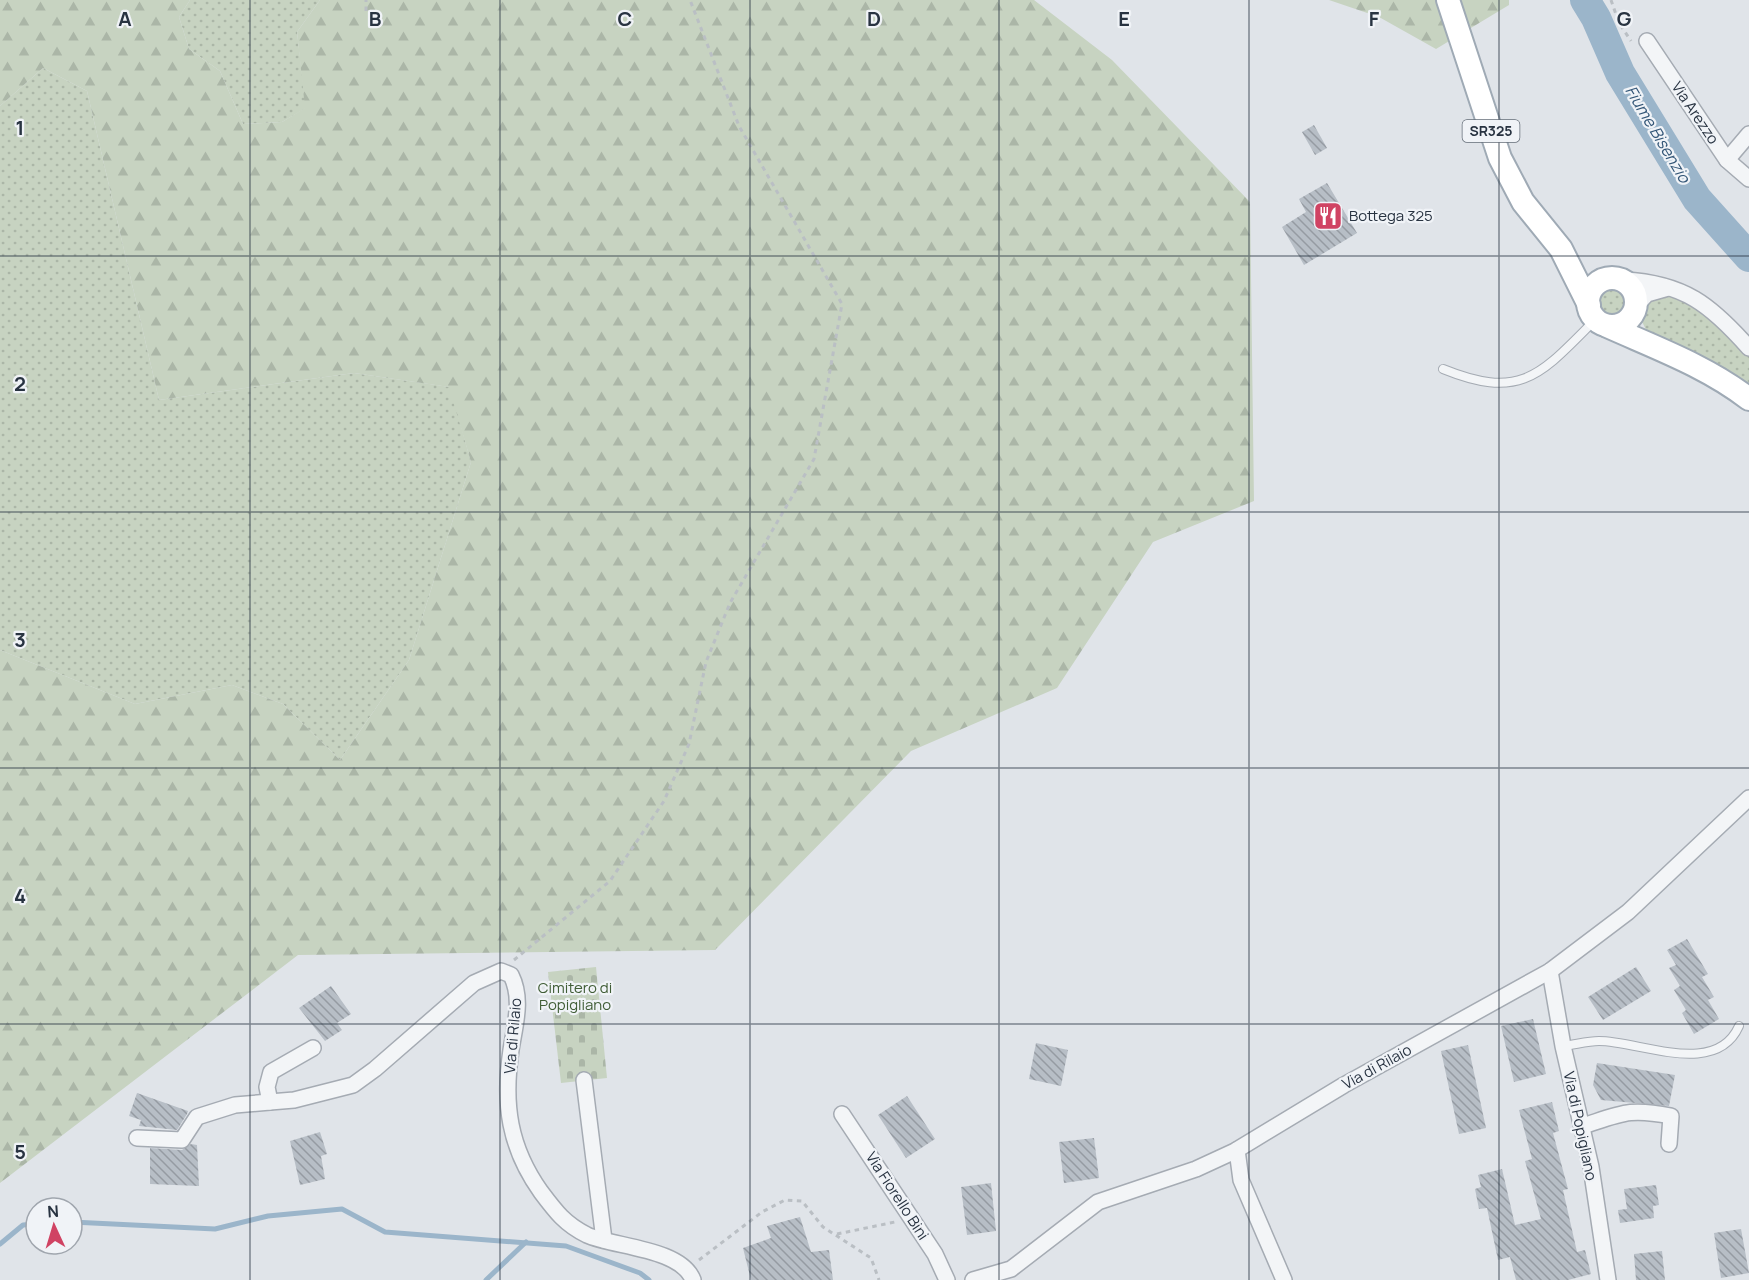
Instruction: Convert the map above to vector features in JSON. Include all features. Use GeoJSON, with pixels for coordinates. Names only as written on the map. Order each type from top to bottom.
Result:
{"type":"FeatureCollection","features":[{"type":"Feature","properties":{"kind":"main road","name":"SR325"},"geometry":{"type":"LineString","coordinates":[[1448,0],[1500,158],[1523,202],[1561,249],[1597,317]]}},
{"type":"Feature","properties":{"kind":"main road","name":"SR325"},"geometry":{"type":"LineString","coordinates":[[1561,249],[1618,279]]}},
{"type":"Feature","properties":{"kind":"main road"},"geometry":{"type":"LineString","coordinates":[[1597,317],[1592,289],[1600,280],[1618,279],[1631,287],[1638,324],[1665,350]]}},
{"type":"Feature","properties":{"kind":"main road"},"geometry":{"type":"LineString","coordinates":[[1597,317],[1626,322],[1636,309]]}},
{"type":"Feature","properties":{"kind":"main road"},"geometry":{"type":"LineString","coordinates":[[1597,317],[1732,386],[1749,399]]}},
{"type":"Feature","properties":{"kind":"street","name":"Via Arezzo"},"geometry":{"type":"LineString","coordinates":[[1647,41],[1727,160],[1749,179]]}},
{"type":"Feature","properties":{"kind":"street"},"geometry":{"type":"LineString","coordinates":[[1727,160],[1749,134]]}},
{"type":"Feature","properties":{"kind":"street"},"geometry":{"type":"LineString","coordinates":[[1618,279],[1644,281],[1693,297],[1720,315],[1749,348]]}},
{"type":"Feature","properties":{"kind":"street"},"geometry":{"type":"LineString","coordinates":[[1636,309],[1655,290],[1671,288]]}},
{"type":"Feature","properties":{"kind":"street","name":"Via di Rilaio"},"geometry":{"type":"LineString","coordinates":[[973,1280],[1011,1269],[1098,1202],[1196,1169],[1237,1150],[1344,1085],[1550,971],[1628,912],[1749,798]]}},
{"type":"Feature","properties":{"kind":"street"},"geometry":{"type":"LineString","coordinates":[[137,1138],[182,1140],[197,1117],[235,1105],[294,1100],[353,1084],[375,1069],[474,983],[501,971]]}},
{"type":"Feature","properties":{"kind":"street","name":"Via di Rilaio"},"geometry":{"type":"LineString","coordinates":[[501,971],[511,975],[516,984],[519,1001],[507,1092],[508,1124],[514,1141],[539,1189],[560,1218],[588,1235],[646,1249],[690,1275]]}},
{"type":"Feature","properties":{"kind":"street","name":"Via di Popigliano"},"geometry":{"type":"LineString","coordinates":[[1550,971],[1563,1046],[1583,1126],[1608,1280]]}},
{"type":"Feature","properties":{"kind":"street"},"geometry":{"type":"LineString","coordinates":[[270,1102],[267,1087],[271,1072],[313,1048]]}},
{"type":"Feature","properties":{"kind":"street"},"geometry":{"type":"LineString","coordinates":[[584,1080],[604,1240]]}},
{"type":"Feature","properties":{"kind":"street"},"geometry":{"type":"LineString","coordinates":[[1583,1126],[1630,1111],[1651,1112],[1671,1116],[1669,1143]]}},
{"type":"Feature","properties":{"kind":"street","name":"Via Fiorello Bini"},"geometry":{"type":"LineString","coordinates":[[842,1114],[935,1254],[947,1280]]}},
{"type":"Feature","properties":{"kind":"street"},"geometry":{"type":"LineString","coordinates":[[1237,1150],[1242,1180],[1284,1280]]}},
{"type":"Feature","properties":{"kind":"lane"},"geometry":{"type":"LineString","coordinates":[[1443,369],[1485,383],[1510,384],[1536,373],[1558,357],[1597,317]]}},
{"type":"Feature","properties":{"kind":"lane"},"geometry":{"type":"LineString","coordinates":[[1563,1046],[1600,1041],[1688,1054],[1713,1050],[1734,1038],[1739,1026]]}},
{"type":"Feature","properties":{"kind":"path"},"geometry":{"type":"LineString","coordinates":[[366,0],[366,11]]}},
{"type":"Feature","properties":{"kind":"path"},"geometry":{"type":"LineString","coordinates":[[501,971],[610,881],[664,801],[689,744],[706,662],[730,603],[814,459],[842,304],[739,126],[690,0]]}},
{"type":"Feature","properties":{"kind":"path"},"geometry":{"type":"LineString","coordinates":[[690,1275],[762,1212],[785,1200],[802,1201],[823,1227],[871,1258],[879,1280]]}},
{"type":"Feature","properties":{"kind":"path"},"geometry":{"type":"LineString","coordinates":[[837,1234],[880,1227],[911,1218]]}},
{"type":"Feature","properties":{"kind":"green space"},"geometry":{"type":"Polygon","coordinates":[[[0,0],[190,0],[179,17],[189,49],[220,71],[243,124],[282,122],[305,108],[297,32],[320,0],[1034,0],[1112,60],[1250,202],[1254,501],[1153,542],[1057,688],[911,751],[715,950],[298,955],[0,1183],[0,650],[135,704],[232,685],[283,704],[340,760],[409,660],[471,462],[449,387],[354,373],[159,400],[87,91],[43,68],[0,106],[0,0]]]}},
{"type":"Feature","properties":{"kind":"green space"},"geometry":{"type":"Polygon","coordinates":[[[190,0],[320,0],[297,32],[306,108],[282,122],[243,124],[220,71],[189,49],[179,17],[190,0]]]}},
{"type":"Feature","properties":{"kind":"green space"},"geometry":{"type":"Polygon","coordinates":[[[1329,0],[1509,0],[1509,5],[1436,49],[1379,17],[1329,0]]]}},
{"type":"Feature","properties":{"kind":"green space"},"geometry":{"type":"Polygon","coordinates":[[[43,68],[87,91],[159,400],[354,373],[450,387],[471,462],[409,660],[340,760],[283,704],[232,685],[135,704],[0,650],[0,106],[43,68]]]}},
{"type":"Feature","properties":{"kind":"green space"},"geometry":{"type":"Polygon","coordinates":[[[1613,280],[1622,281],[1629,286],[1634,293],[1634,311],[1629,318],[1622,323],[1613,324],[1604,323],[1597,318],[1592,311],[1591,302],[1592,293],[1597,286],[1604,281],[1613,280]]]}},
{"type":"Feature","properties":{"kind":"green space"},"geometry":{"type":"Polygon","coordinates":[[[1656,292],[1691,300],[1749,352],[1749,397],[1647,332],[1637,311],[1656,292]]]}},
{"type":"Feature","properties":{"kind":"green space","name":"Cimitero di Popigliano"},"geometry":{"type":"Polygon","coordinates":[[[596,967],[607,1078],[561,1083],[548,972],[596,967]]]}},
{"type":"Feature","properties":{"kind":"building"},"geometry":{"type":"Polygon","coordinates":[[[1314,125],[1327,148],[1315,155],[1302,132],[1314,125]]]}},
{"type":"Feature","properties":{"kind":"building"},"geometry":{"type":"Polygon","coordinates":[[[1327,183],[1357,233],[1304,265],[1282,227],[1306,212],[1299,199],[1327,183]]]}},
{"type":"Feature","properties":{"kind":"building"},"geometry":{"type":"Polygon","coordinates":[[[1687,939],[1708,974],[1702,977],[1714,997],[1708,1000],[1719,1019],[1694,1034],[1682,1013],[1686,1010],[1674,990],[1680,986],[1669,968],[1676,965],[1667,950],[1687,939]]]}},
{"type":"Feature","properties":{"kind":"building"},"geometry":{"type":"Polygon","coordinates":[[[1636,967],[1651,991],[1603,1020],[1588,997],[1636,967]]]}},
{"type":"Feature","properties":{"kind":"building"},"geometry":{"type":"Polygon","coordinates":[[[331,986],[351,1014],[337,1023],[342,1030],[325,1041],[299,1008],[331,986]]]}},
{"type":"Feature","properties":{"kind":"building"},"geometry":{"type":"Polygon","coordinates":[[[1533,1019],[1546,1074],[1514,1082],[1501,1026],[1533,1019]]]}},
{"type":"Feature","properties":{"kind":"building"},"geometry":{"type":"Polygon","coordinates":[[[1036,1043],[1068,1050],[1061,1086],[1029,1079],[1036,1043]]]}},
{"type":"Feature","properties":{"kind":"building"},"geometry":{"type":"Polygon","coordinates":[[[1468,1045],[1486,1128],[1459,1134],[1441,1051],[1468,1045]]]}},
{"type":"Feature","properties":{"kind":"building"},"geometry":{"type":"Polygon","coordinates":[[[1597,1063],[1675,1075],[1669,1106],[1601,1100],[1593,1085],[1597,1063]]]}},
{"type":"Feature","properties":{"kind":"building"},"geometry":{"type":"Polygon","coordinates":[[[137,1093],[188,1111],[177,1130],[139,1126],[141,1120],[129,1116],[137,1093]]]}},
{"type":"Feature","properties":{"kind":"building"},"geometry":{"type":"Polygon","coordinates":[[[907,1096],[935,1139],[906,1158],[878,1115],[907,1096]]]}},
{"type":"Feature","properties":{"kind":"building"},"geometry":{"type":"Polygon","coordinates":[[[1552,1102],[1559,1131],[1553,1133],[1568,1189],[1563,1190],[1577,1252],[1585,1250],[1591,1274],[1568,1280],[1516,1280],[1510,1257],[1498,1260],[1487,1208],[1479,1209],[1475,1189],[1481,1187],[1478,1175],[1502,1169],[1515,1225],[1541,1219],[1525,1161],[1532,1159],[1519,1110],[1552,1102]]]}},
{"type":"Feature","properties":{"kind":"building"},"geometry":{"type":"Polygon","coordinates":[[[320,1132],[327,1154],[321,1156],[325,1179],[300,1185],[290,1141],[320,1132]]]}},
{"type":"Feature","properties":{"kind":"building"},"geometry":{"type":"Polygon","coordinates":[[[1094,1138],[1099,1178],[1064,1183],[1059,1142],[1094,1138]]]}},
{"type":"Feature","properties":{"kind":"building"},"geometry":{"type":"Polygon","coordinates":[[[191,1144],[197,1145],[199,1186],[150,1184],[150,1148],[182,1150],[191,1144]]]}},
{"type":"Feature","properties":{"kind":"building"},"geometry":{"type":"Polygon","coordinates":[[[991,1183],[996,1231],[967,1235],[961,1187],[991,1183]]]}},
{"type":"Feature","properties":{"kind":"building"},"geometry":{"type":"Polygon","coordinates":[[[1656,1185],[1659,1205],[1653,1206],[1654,1218],[1620,1223],[1618,1210],[1627,1209],[1624,1189],[1656,1185]]]}},
{"type":"Feature","properties":{"kind":"building"},"geometry":{"type":"Polygon","coordinates":[[[800,1217],[811,1252],[829,1250],[833,1280],[751,1280],[743,1248],[771,1238],[767,1226],[800,1217]]]}},
{"type":"Feature","properties":{"kind":"building"},"geometry":{"type":"Polygon","coordinates":[[[1741,1229],[1749,1273],[1721,1278],[1714,1233],[1741,1229]]]}},
{"type":"Feature","properties":{"kind":"building"},"geometry":{"type":"Polygon","coordinates":[[[1662,1251],[1665,1280],[1636,1280],[1634,1254],[1662,1251]]]}},
{"type":"Feature","properties":{"kind":"waterway","name":"Fiume Bisenzio"},"geometry":{"type":"LineString","coordinates":[[1585,0],[1596,18],[1620,73],[1697,199],[1749,257]]}},
{"type":"Feature","properties":{"kind":"waterway"},"geometry":{"type":"LineString","coordinates":[[84,1223],[215,1229],[268,1216],[342,1209],[385,1232],[566,1246],[640,1273],[649,1280]]}},
{"type":"Feature","properties":{"kind":"waterway"},"geometry":{"type":"LineString","coordinates":[[0,1244],[24,1225]]}},
{"type":"Feature","properties":{"kind":"waterway"},"geometry":{"type":"LineString","coordinates":[[486,1280],[526,1242]]}},
{"type":"Feature","properties":{"kind":"place","name":"Bottega 325"},"geometry":{"type":"Point","coordinates":[1328,216]}}]}
